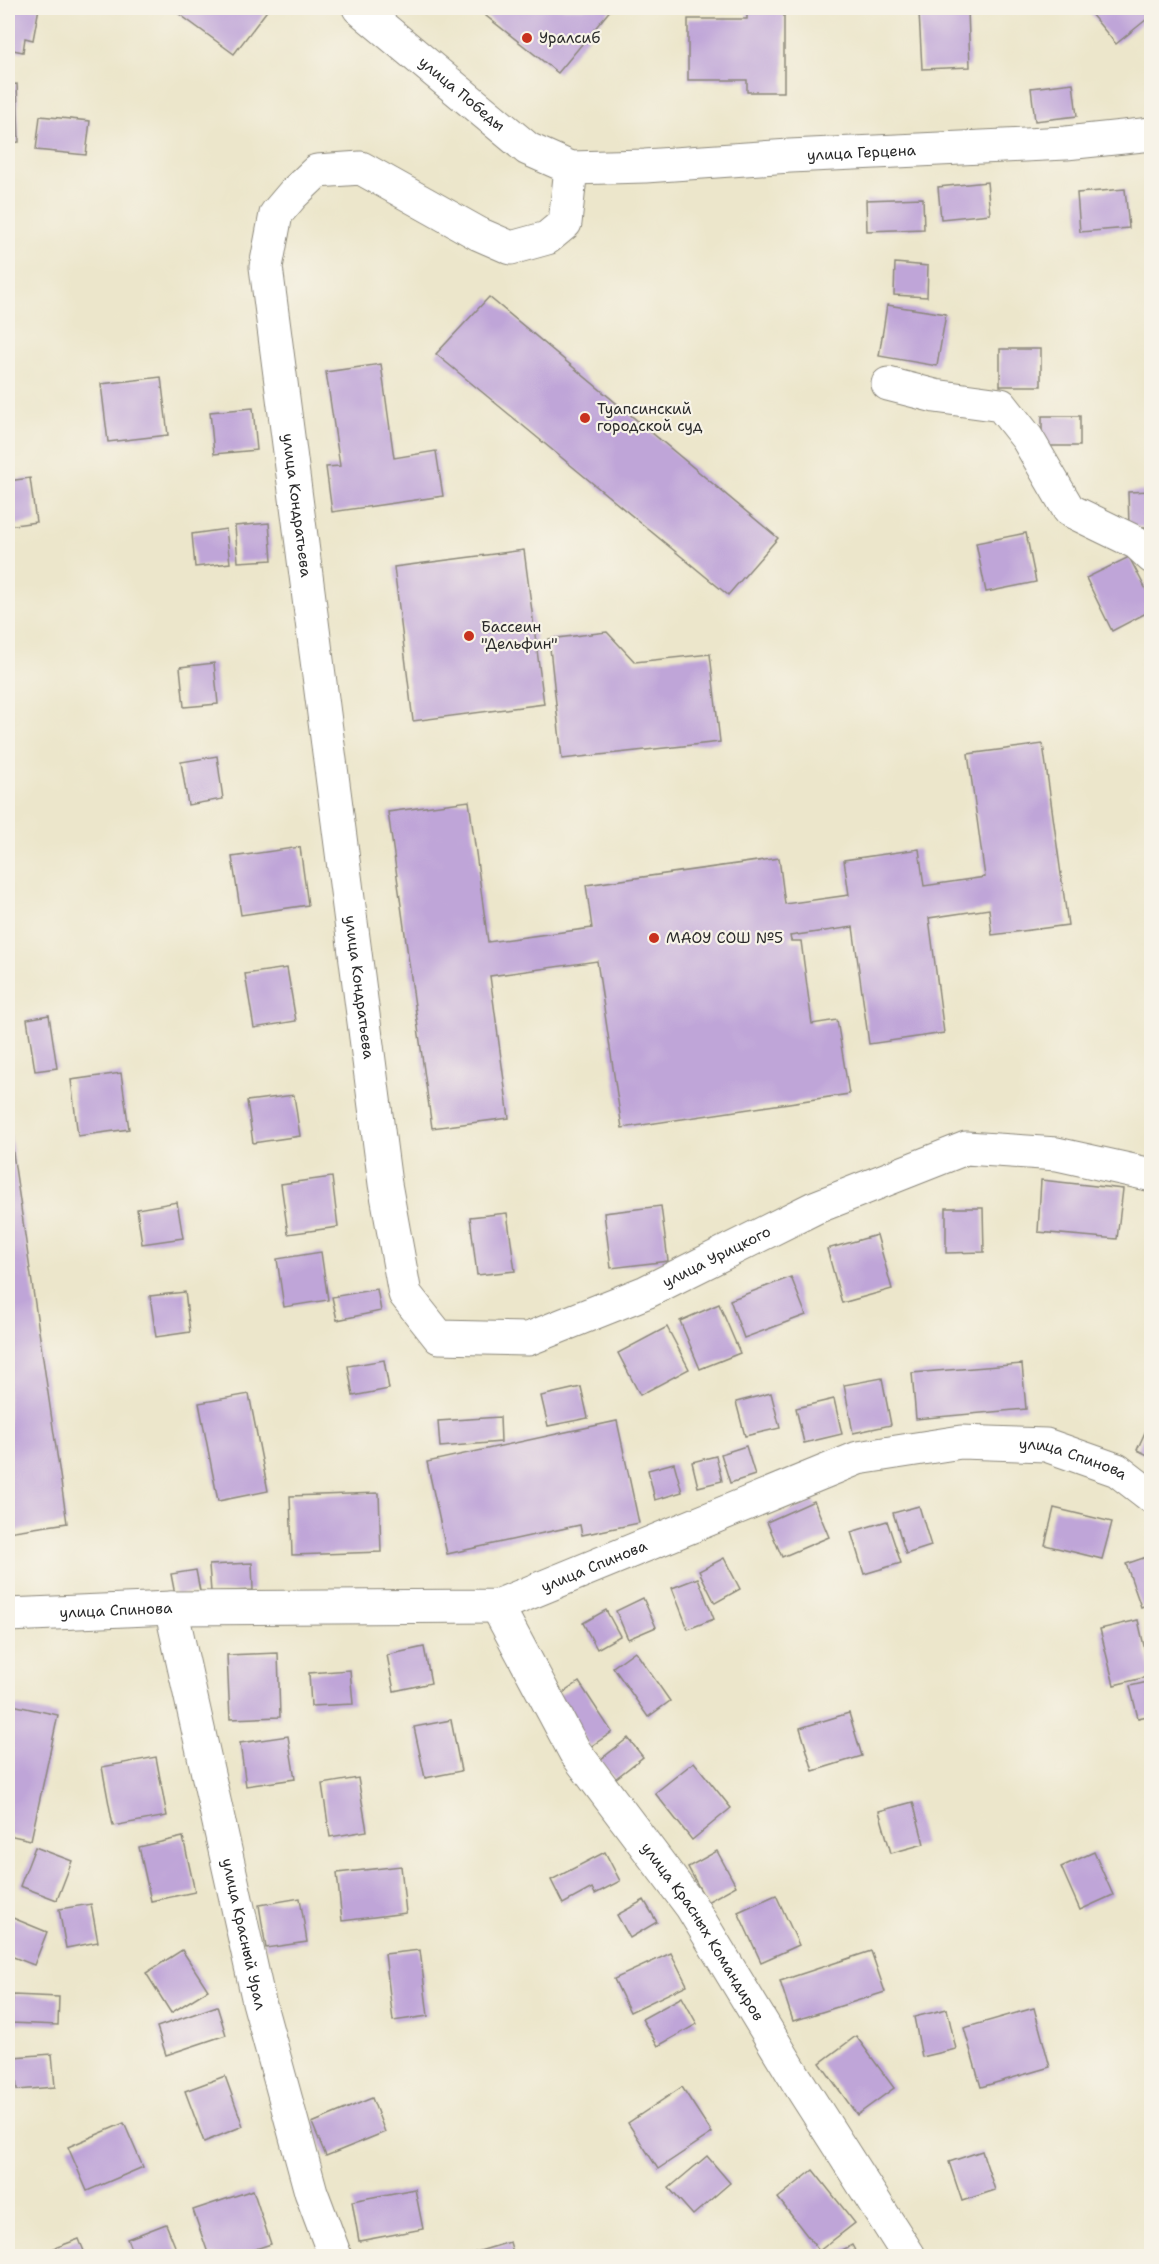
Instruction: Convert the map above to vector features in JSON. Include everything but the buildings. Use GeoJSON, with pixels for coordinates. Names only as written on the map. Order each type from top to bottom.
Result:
{"type":"FeatureCollection","features":[{"type":"Feature","properties":{"kind":"street","name":"улица Победы"},"geometry":{"type":"LineString","coordinates":[[359,8],[528,149],[570,168]]}},
{"type":"Feature","properties":{"kind":"street","name":"улица Герцена"},"geometry":{"type":"LineString","coordinates":[[570,168],[1066,143],[1152,134]]}},
{"type":"Feature","properties":{"kind":"street","name":"улица Кондратьева"},"geometry":{"type":"LineString","coordinates":[[385,1184],[266,267],[276,214],[317,171],[361,168],[479,234],[511,248],[547,238],[565,223],[570,168]]}},
{"type":"Feature","properties":{"kind":"street"},"geometry":{"type":"LineString","coordinates":[[888,384],[934,396],[1000,405],[1027,438],[1069,510],[1137,543],[1152,557]]}},
{"type":"Feature","properties":{"kind":"street","name":"улица Урицкого"},"geometry":{"type":"LineString","coordinates":[[385,1184],[405,1294],[439,1336],[528,1339],[646,1292],[814,1208],[966,1148],[1058,1154],[1152,1175]]}},
{"type":"Feature","properties":{"kind":"street","name":"улица Спинова"},"geometry":{"type":"LineString","coordinates":[[8,1615],[171,1608],[497,1606],[858,1458],[961,1442],[1046,1445],[1118,1470],[1152,1497]]}},
{"type":"Feature","properties":{"kind":"street","name":"улица Красных Командиров"},"geometry":{"type":"LineString","coordinates":[[497,1606],[575,1752],[691,1906],[796,2079],[909,2256]]}},
{"type":"Feature","properties":{"kind":"street","name":"улица Красный Урал"},"geometry":{"type":"LineString","coordinates":[[171,1608],[259,2002],[311,2192],[335,2256]]}},
{"type":"Feature","properties":{"kind":"place","name":"Уралсиб"},"geometry":{"type":"Point","coordinates":[527,38]}},
{"type":"Feature","properties":{"kind":"place","name":"Туапсинский городской суд"},"geometry":{"type":"Point","coordinates":[585,418]}},
{"type":"Feature","properties":{"kind":"place","name":"Бассеин \"Дельфин\""},"geometry":{"type":"Point","coordinates":[469,636]}},
{"type":"Feature","properties":{"kind":"place","name":"МАОУ СОШ №5"},"geometry":{"type":"Point","coordinates":[654,938]}}]}
